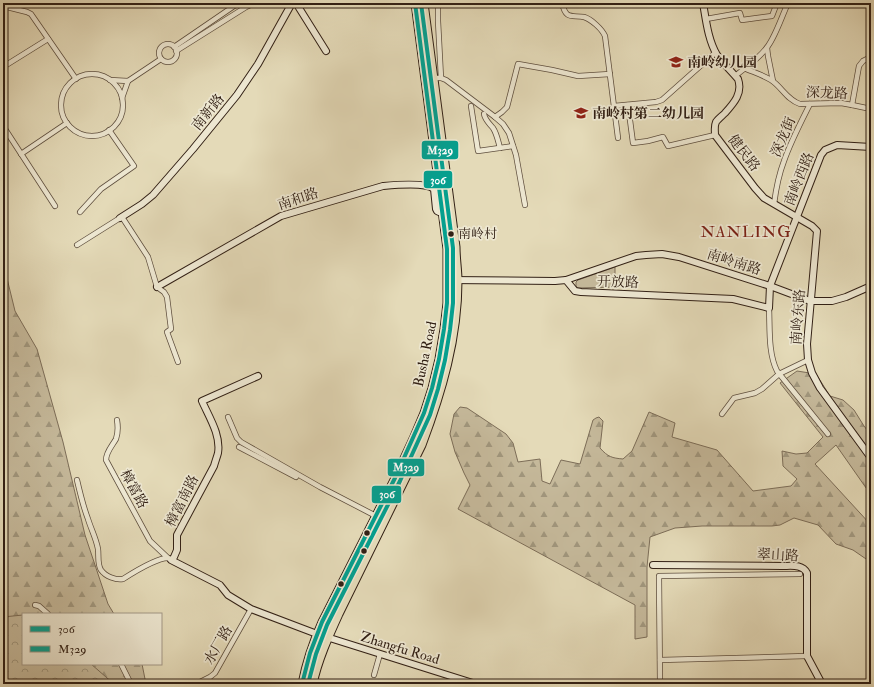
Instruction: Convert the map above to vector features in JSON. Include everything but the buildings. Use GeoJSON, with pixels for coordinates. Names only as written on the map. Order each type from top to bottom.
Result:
{"type":"FeatureCollection","features":[{"type":"Feature","properties":{"kind":"main road","name":"Busha Road"},"geometry":{"type":"LineString","coordinates":[[302,684],[316,634],[375,517],[424,413],[439,359],[444,329],[448,280],[447,249],[415,3]]}},
{"type":"Feature","properties":{"kind":"main road","name":"Busha Road"},"geometry":{"type":"LineString","coordinates":[[313,684],[328,638],[422,445],[449,361],[456,311],[458,281],[456,247],[438,78],[424,3]]}},
{"type":"Feature","properties":{"kind":"main road"},"geometry":{"type":"LineString","coordinates":[[304,673],[315,675]]}},
{"type":"Feature","properties":{"kind":"street"},"geometry":{"type":"LineString","coordinates":[[175,49],[234,6],[241,3]]}},
{"type":"Feature","properties":{"kind":"street"},"geometry":{"type":"LineString","coordinates":[[175,49],[255,3]]}},
{"type":"Feature","properties":{"kind":"street","name":"南新路"},"geometry":{"type":"LineString","coordinates":[[121,217],[153,195],[237,95],[258,64],[292,3]]}},
{"type":"Feature","properties":{"kind":"street"},"geometry":{"type":"LineString","coordinates":[[296,3],[326,51]]}},
{"type":"Feature","properties":{"kind":"street"},"geometry":{"type":"LineString","coordinates":[[438,3],[438,78],[446,80],[496,117],[503,124],[509,133],[516,155],[525,205]]}},
{"type":"Feature","properties":{"kind":"street"},"geometry":{"type":"LineString","coordinates":[[562,3],[565,12],[568,15],[589,19],[603,31],[605,36],[618,138]]}},
{"type":"Feature","properties":{"kind":"street","name":"健民路"},"geometry":{"type":"LineString","coordinates":[[703,3],[710,39],[716,52],[738,79],[740,90],[737,98],[716,121],[714,130],[715,135],[764,198],[797,217]]}},
{"type":"Feature","properties":{"kind":"street"},"geometry":{"type":"LineString","coordinates":[[706,19],[740,13],[742,20],[772,16],[777,3]]}},
{"type":"Feature","properties":{"kind":"street"},"geometry":{"type":"LineString","coordinates":[[735,76],[768,48],[788,3]]}},
{"type":"Feature","properties":{"kind":"street"},"geometry":{"type":"LineString","coordinates":[[3,6],[31,14],[76,79]]}},
{"type":"Feature","properties":{"kind":"street"},"geometry":{"type":"LineString","coordinates":[[3,67],[48,39]]}},
{"type":"Feature","properties":{"kind":"street"},"geometry":{"type":"LineString","coordinates":[[169,45],[175,49],[176,56],[172,61],[168,62],[161,58],[159,53],[161,48],[164,46],[169,45]]}},
{"type":"Feature","properties":{"kind":"street"},"geometry":{"type":"LineString","coordinates":[[768,48],[773,82]]}},
{"type":"Feature","properties":{"kind":"street"},"geometry":{"type":"LineString","coordinates":[[614,106],[656,102],[662,100],[716,52]]}},
{"type":"Feature","properties":{"kind":"street"},"geometry":{"type":"LineString","coordinates":[[852,105],[859,66],[863,61],[871,57]]}},
{"type":"Feature","properties":{"kind":"street"},"geometry":{"type":"LineString","coordinates":[[122,98],[128,81],[161,58]]}},
{"type":"Feature","properties":{"kind":"street"},"geometry":{"type":"LineString","coordinates":[[496,117],[507,107],[518,64],[578,76],[610,74]]}},
{"type":"Feature","properties":{"kind":"street","name":"深龙路"},"geometry":{"type":"LineString","coordinates":[[744,68],[769,79],[800,104],[841,103],[871,109]]}},
{"type":"Feature","properties":{"kind":"street"},"geometry":{"type":"LineString","coordinates":[[110,80],[118,88],[122,98],[123,106],[121,115],[116,124],[100,135],[89,136],[74,130],[67,123],[63,113],[62,103],[62,98],[66,88],[71,83],[85,75],[95,74],[110,80],[128,81]]}},
{"type":"Feature","properties":{"kind":"street","name":"深龙街"},"geometry":{"type":"LineString","coordinates":[[774,204],[784,161],[810,104]]}},
{"type":"Feature","properties":{"kind":"street"},"geometry":{"type":"LineString","coordinates":[[628,105],[633,143],[663,137],[668,146],[715,135]]}},
{"type":"Feature","properties":{"kind":"street"},"geometry":{"type":"LineString","coordinates":[[471,106],[475,141],[478,151],[513,146]]}},
{"type":"Feature","properties":{"kind":"street"},"geometry":{"type":"LineString","coordinates":[[484,114],[485,119],[494,129],[500,148]]}},
{"type":"Feature","properties":{"kind":"street"},"geometry":{"type":"LineString","coordinates":[[20,154],[67,123]]}},
{"type":"Feature","properties":{"kind":"street"},"geometry":{"type":"LineString","coordinates":[[3,126],[55,206]]}},
{"type":"Feature","properties":{"kind":"street"},"geometry":{"type":"LineString","coordinates":[[487,130],[494,129]]}},
{"type":"Feature","properties":{"kind":"street"},"geometry":{"type":"LineString","coordinates":[[80,212],[101,189],[134,166],[109,130]]}},
{"type":"Feature","properties":{"kind":"street","name":"南岭西路"},"geometry":{"type":"LineString","coordinates":[[770,286],[821,155],[825,150],[837,145],[871,147]]}},
{"type":"Feature","properties":{"kind":"street","name":"南和路"},"geometry":{"type":"LineString","coordinates":[[157,288],[281,216],[382,186],[399,185],[431,187],[434,189],[436,209],[437,211],[442,212]]}},
{"type":"Feature","properties":{"kind":"street"},"geometry":{"type":"LineString","coordinates":[[77,245],[121,217],[148,257],[157,288],[164,292],[167,297],[171,329],[166,332],[178,362]]}},
{"type":"Feature","properties":{"kind":"street","name":"南岭东路"},"geometry":{"type":"LineString","coordinates":[[797,217],[812,226],[816,230],[817,234],[810,300],[807,344],[808,360],[812,373],[820,388],[871,458]]}},
{"type":"Feature","properties":{"kind":"street","name":"南岭南路"},"geometry":{"type":"LineString","coordinates":[[566,280],[636,256],[662,254],[679,257],[810,300],[832,301],[846,297],[871,286]]}},
{"type":"Feature","properties":{"kind":"street"},"geometry":{"type":"LineString","coordinates":[[448,280],[566,280]]}},
{"type":"Feature","properties":{"kind":"street","name":"开放路"},"geometry":{"type":"LineString","coordinates":[[566,280],[575,291],[581,292],[733,298],[769,308]]}},
{"type":"Feature","properties":{"kind":"street"},"geometry":{"type":"LineString","coordinates":[[770,286],[769,308],[773,363],[779,374],[828,434]]}},
{"type":"Feature","properties":{"kind":"street"},"geometry":{"type":"LineString","coordinates":[[722,414],[734,398],[755,393],[762,389],[779,374],[808,360]]}},
{"type":"Feature","properties":{"kind":"street","name":"樟富南路"},"geometry":{"type":"LineString","coordinates":[[170,559],[174,557],[177,550],[177,535],[214,466],[218,454],[216,435],[202,401],[258,376]]}},
{"type":"Feature","properties":{"kind":"street"},"geometry":{"type":"LineString","coordinates":[[228,417],[237,438],[241,442],[375,517]]}},
{"type":"Feature","properties":{"kind":"street","name":"樟富路"},"geometry":{"type":"LineString","coordinates":[[117,420],[118,429],[116,438],[106,454],[106,460],[150,540],[170,559]]}},
{"type":"Feature","properties":{"kind":"street"},"geometry":{"type":"LineString","coordinates":[[239,447],[375,517]]}},
{"type":"Feature","properties":{"kind":"street"},"geometry":{"type":"LineString","coordinates":[[77,480],[88,520],[97,545],[101,570],[108,576],[123,579],[163,558],[170,559],[220,585],[228,595],[251,609],[316,634]]}},
{"type":"Feature","properties":{"kind":"street","name":"翠山路"},"geometry":{"type":"LineString","coordinates":[[654,565],[798,566],[805,569],[807,573],[807,656],[822,684]]}},
{"type":"Feature","properties":{"kind":"street"},"geometry":{"type":"LineString","coordinates":[[660,684],[659,576],[800,574]]}},
{"type":"Feature","properties":{"kind":"street"},"geometry":{"type":"LineString","coordinates":[[35,604],[47,613]]}},
{"type":"Feature","properties":{"kind":"street","name":"水厂路"},"geometry":{"type":"LineString","coordinates":[[196,684],[215,673],[251,609]]}},
{"type":"Feature","properties":{"kind":"street","name":"Zhangfu Road"},"geometry":{"type":"LineString","coordinates":[[316,634],[476,684]]}},
{"type":"Feature","properties":{"kind":"street"},"geometry":{"type":"LineString","coordinates":[[374,675],[380,654]]}},
{"type":"Feature","properties":{"kind":"street"},"geometry":{"type":"LineString","coordinates":[[660,660],[807,656]]}},
{"type":"Feature","properties":{"kind":"street"},"geometry":{"type":"LineString","coordinates":[[122,665],[131,684]]}},
{"type":"Feature","properties":{"kind":"green space"},"geometry":{"type":"Polygon","coordinates":[[[3,262],[15,311],[37,349],[63,442],[85,535],[108,604],[113,613],[22,613],[22,665],[142,665],[146,684],[3,684],[3,262]]]}},
{"type":"Feature","properties":{"kind":"green space"},"geometry":{"type":"Polygon","coordinates":[[[615,267],[615,287],[578,288],[576,286],[576,282],[578,280],[615,267]]]}},
{"type":"Feature","properties":{"kind":"green space"},"geometry":{"type":"Polygon","coordinates":[[[797,371],[816,374],[830,396],[843,400],[854,410],[871,435],[871,495],[836,445],[815,464],[871,525],[871,558],[869,561],[853,550],[836,544],[818,525],[794,518],[780,525],[772,526],[702,526],[675,528],[650,537],[647,567],[647,637],[635,639],[635,605],[458,509],[470,485],[455,452],[450,434],[454,414],[460,407],[467,408],[506,434],[513,443],[518,462],[540,459],[542,481],[550,484],[561,460],[580,464],[593,420],[599,417],[603,421],[600,448],[610,456],[623,459],[632,451],[649,412],[675,423],[672,437],[717,450],[753,491],[791,486],[797,479],[783,466],[782,451],[796,454],[807,453],[823,437],[780,383],[797,371]]]}},
{"type":"Feature","properties":{"kind":"green space"},"geometry":{"type":"Polygon","coordinates":[[[22,615],[22,665],[92,665],[114,684],[3,684],[3,617],[22,615]]]}},
{"type":"Feature","properties":{"kind":"transit line","name":"306"},"geometry":{"type":"LineString","coordinates":[[302,684],[310,653],[322,622],[395,478],[424,413],[439,359],[444,329],[447,303],[447,249],[415,3]]}},
{"type":"Feature","properties":{"kind":"transit line","name":"M329"},"geometry":{"type":"LineString","coordinates":[[308,684],[316,654],[327,625],[400,481],[430,415],[445,360],[450,330],[453,303],[453,248],[421,3]]}},
{"type":"Feature","properties":{"kind":"place","name":"南岭幼儿园"},"geometry":{"type":"Point","coordinates":[676,62]}},
{"type":"Feature","properties":{"kind":"place","name":"南岭村第二幼儿园"},"geometry":{"type":"Point","coordinates":[581,113]}},
{"type":"Feature","properties":{"kind":"place","name":"南岭村"},"geometry":{"type":"Point","coordinates":[451,234]}},
{"type":"Feature","properties":{"kind":"district","name":"NANLING"},"geometry":{"type":"Point","coordinates":[746,232]}}]}
